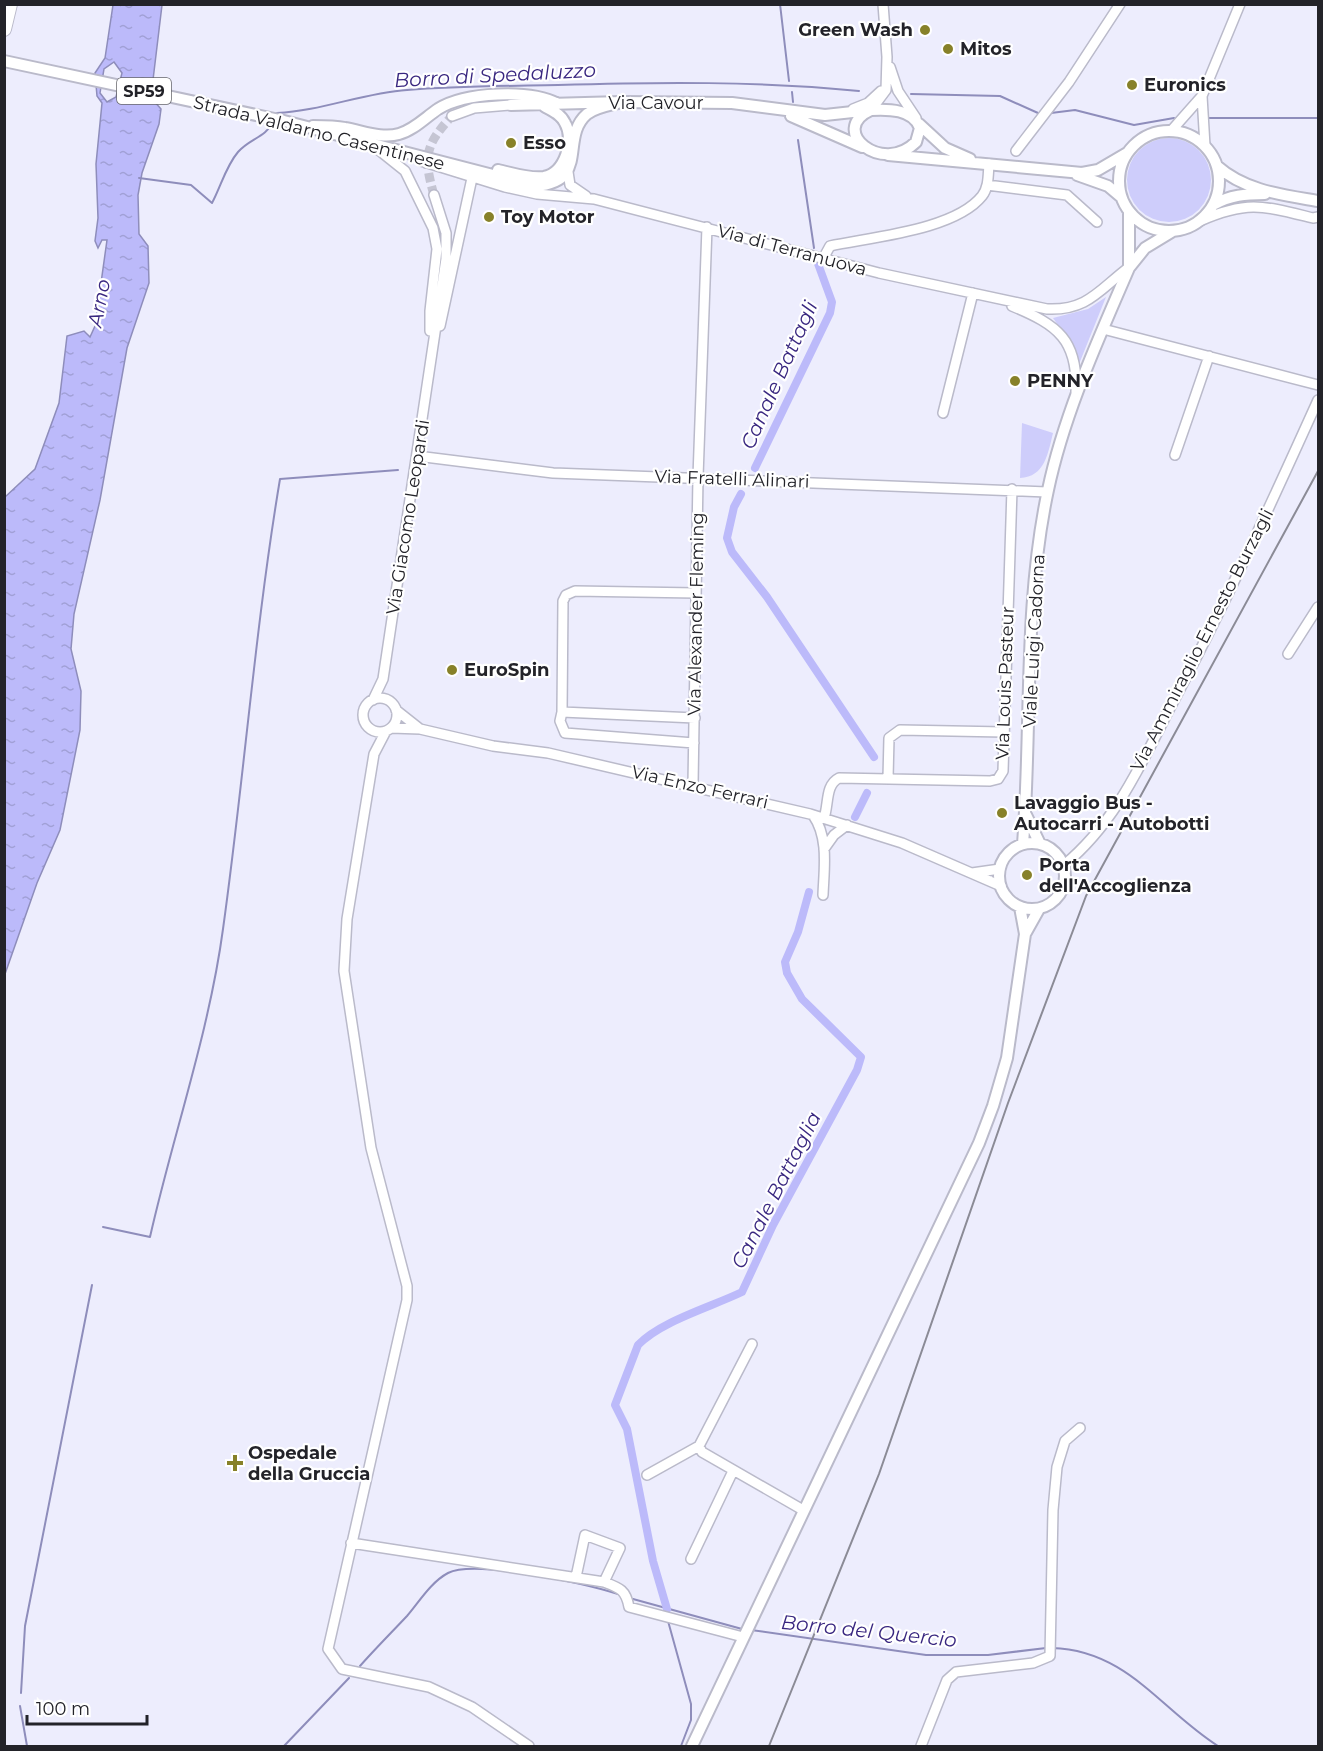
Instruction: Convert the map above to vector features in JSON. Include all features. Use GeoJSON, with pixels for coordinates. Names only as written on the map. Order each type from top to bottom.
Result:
{"type":"FeatureCollection","features":[{"type":"Feature","properties":{"kind":"highway"},"geometry":{"type":"LineString","coordinates":[[4,29],[9,4]]}},
{"type":"Feature","properties":{"kind":"main road","name":"Strada Valdarno Casentinese"},"geometry":{"type":"LineString","coordinates":[[4,61],[284,121],[375,147],[535,186],[550,185],[568,172]]}},
{"type":"Feature","properties":{"kind":"main road","name":"Via Cavour"},"geometry":{"type":"LineString","coordinates":[[284,121],[344,128],[383,136],[400,134],[451,102],[472,97],[506,95],[546,98],[558,104]]}},
{"type":"Feature","properties":{"kind":"main road","name":"Via Cavour"},"geometry":{"type":"LineString","coordinates":[[511,105],[543,106],[622,102],[753,105],[803,114],[825,115],[871,110],[898,111],[918,122],[945,148],[984,164]]}},
{"type":"Feature","properties":{"kind":"main road"},"geometry":{"type":"LineString","coordinates":[[568,172],[579,124],[587,114],[622,102]]}},
{"type":"Feature","properties":{"kind":"main road","name":"Via Cavour"},"geometry":{"type":"LineString","coordinates":[[753,105],[789,116],[867,150],[888,155],[1082,173],[1098,170],[1127,153]]}},
{"type":"Feature","properties":{"kind":"main road"},"geometry":{"type":"LineString","coordinates":[[311,125],[531,177],[546,177],[561,166],[566,157],[568,134],[566,124],[558,114],[543,106]]}},
{"type":"Feature","properties":{"kind":"main road"},"geometry":{"type":"LineString","coordinates":[[867,150],[857,138],[855,128],[859,118],[871,110]]}},
{"type":"Feature","properties":{"kind":"main road"},"geometry":{"type":"LineString","coordinates":[[888,155],[899,154],[913,145],[919,137],[918,122]]}},
{"type":"Feature","properties":{"kind":"main road"},"geometry":{"type":"LineString","coordinates":[[1277,194],[1244,194],[1223,199],[1214,205],[1200,221],[1187,228],[1173,231],[1148,227],[1129,211],[1122,199],[1119,176],[1127,153],[1146,136],[1171,131],[1195,138],[1205,146],[1217,166],[1234,180],[1277,194],[1318,201]]}},
{"type":"Feature","properties":{"kind":"main road"},"geometry":{"type":"LineString","coordinates":[[1214,205],[1218,192],[1217,166]]}},
{"type":"Feature","properties":{"kind":"main road","name":"Via Cavour"},"geometry":{"type":"LineString","coordinates":[[1065,171],[1108,186],[1122,199]]}},
{"type":"Feature","properties":{"kind":"main road","name":"Viale Luigi Cadorna"},"geometry":{"type":"LineString","coordinates":[[1128,268],[1129,211]]}},
{"type":"Feature","properties":{"kind":"main road","name":"Viale Luigi Cadorna"},"geometry":{"type":"LineString","coordinates":[[1023,844],[1034,581],[1047,492],[1076,399],[1128,268],[1145,248],[1173,231]]}},
{"type":"Feature","properties":{"kind":"main road","name":"Viale Luigi Cadorna"},"geometry":{"type":"LineString","coordinates":[[1025,814],[1040,844]]}},
{"type":"Feature","properties":{"kind":"main road"},"geometry":{"type":"LineString","coordinates":[[1023,844],[1040,844],[1050,848],[1064,865],[1064,888],[1049,905],[1039,909],[1020,907],[1005,894],[1001,885],[1000,870],[1008,854],[1023,844]]}},
{"type":"Feature","properties":{"kind":"main road"},"geometry":{"type":"LineString","coordinates":[[692,1746],[965,1175],[993,1106],[1007,1058],[1025,934],[1020,907]]}},
{"type":"Feature","properties":{"kind":"main road"},"geometry":{"type":"LineString","coordinates":[[1025,934],[1039,909]]}},
{"type":"Feature","properties":{"kind":"street"},"geometry":{"type":"LineString","coordinates":[[871,110],[886,90],[888,57],[883,4]]}},
{"type":"Feature","properties":{"kind":"street"},"geometry":{"type":"LineString","coordinates":[[1016,151],[1069,82],[1120,4]]}},
{"type":"Feature","properties":{"kind":"street"},"geometry":{"type":"LineString","coordinates":[[1171,131],[1202,96],[1240,4]]}},
{"type":"Feature","properties":{"kind":"street"},"geometry":{"type":"LineString","coordinates":[[888,57],[898,91],[918,122]]}},
{"type":"Feature","properties":{"kind":"street"},"geometry":{"type":"LineString","coordinates":[[845,112],[873,99],[886,81]]}},
{"type":"Feature","properties":{"kind":"street"},"geometry":{"type":"LineString","coordinates":[[1202,96],[1205,146]]}},
{"type":"Feature","properties":{"kind":"street"},"geometry":{"type":"LineString","coordinates":[[452,116],[474,108],[511,105]]}},
{"type":"Feature","properties":{"kind":"street","name":"Via Giacomo Leopardi"},"geometry":{"type":"LineString","coordinates":[[375,147],[405,171],[433,228],[436,249],[430,311],[431,354]]}},
{"type":"Feature","properties":{"kind":"street","name":"Via di Terranuova"},"geometry":{"type":"LineString","coordinates":[[405,154],[472,178],[537,194],[594,199],[879,273],[1047,309],[1070,308],[1089,301],[1128,268]]}},
{"type":"Feature","properties":{"kind":"street"},"geometry":{"type":"LineString","coordinates":[[824,257],[830,246],[931,225],[952,218],[972,206],[983,194],[987,185],[984,164]]}},
{"type":"Feature","properties":{"kind":"street","name":"Via di Terranuova"},"geometry":{"type":"LineString","coordinates":[[568,172],[570,185],[578,192],[594,199]]}},
{"type":"Feature","properties":{"kind":"street","name":"Via Giacomo Leopardi"},"geometry":{"type":"LineString","coordinates":[[431,354],[445,312],[472,178]]}},
{"type":"Feature","properties":{"kind":"street"},"geometry":{"type":"LineString","coordinates":[[987,185],[1068,195],[1097,222]]}},
{"type":"Feature","properties":{"kind":"street","name":"Via Giacomo Leopardi"},"geometry":{"type":"LineString","coordinates":[[375,754],[371,729],[364,721],[364,711],[373,700],[384,679],[446,260],[446,233],[434,195]]}},
{"type":"Feature","properties":{"kind":"street"},"geometry":{"type":"LineString","coordinates":[[1200,221],[1241,206],[1274,208],[1318,217]]}},
{"type":"Feature","properties":{"kind":"street","name":"Via Alexander Fleming"},"geometry":{"type":"LineString","coordinates":[[693,784],[698,477],[707,227]]}},
{"type":"Feature","properties":{"kind":"street"},"geometry":{"type":"LineString","coordinates":[[943,413],[973,293]]}},
{"type":"Feature","properties":{"kind":"street","name":"Via di Terranuova"},"geometry":{"type":"LineString","coordinates":[[991,297],[1050,325],[1065,339],[1074,357],[1076,399]]}},
{"type":"Feature","properties":{"kind":"street"},"geometry":{"type":"LineString","coordinates":[[1103,329],[1318,385]]}},
{"type":"Feature","properties":{"kind":"street"},"geometry":{"type":"LineString","coordinates":[[1175,454],[1209,356]]}},
{"type":"Feature","properties":{"kind":"street","name":"Via Ammiraglio Ernesto Burzagli"},"geometry":{"type":"LineString","coordinates":[[1064,865],[1080,852],[1111,818],[1205,643],[1318,400]]}},
{"type":"Feature","properties":{"kind":"street","name":"Via Fratelli Alinari"},"geometry":{"type":"LineString","coordinates":[[417,456],[553,473],[1047,492]]}},
{"type":"Feature","properties":{"kind":"street","name":"Via Louis Pasteur"},"geometry":{"type":"LineString","coordinates":[[824,818],[833,781],[844,777],[990,782],[998,779],[1003,771],[1012,489]]}},
{"type":"Feature","properties":{"kind":"street"},"geometry":{"type":"LineString","coordinates":[[694,743],[565,733],[560,721],[562,635],[566,594],[575,591],[696,593]]}},
{"type":"Feature","properties":{"kind":"street"},"geometry":{"type":"LineString","coordinates":[[1288,654],[1318,607]]}},
{"type":"Feature","properties":{"kind":"street","name":"Via Giacomo Leopardi"},"geometry":{"type":"LineString","coordinates":[[384,679],[396,720],[388,729],[375,754],[347,919],[344,970],[371,1148],[406,1286],[407,1300],[328,1649],[342,1669],[429,1687],[472,1707],[529,1746]]}},
{"type":"Feature","properties":{"kind":"street"},"geometry":{"type":"LineString","coordinates":[[373,700],[382,699],[420,729]]}},
{"type":"Feature","properties":{"kind":"street"},"geometry":{"type":"LineString","coordinates":[[562,712],[695,718]]}},
{"type":"Feature","properties":{"kind":"street"},"geometry":{"type":"LineString","coordinates":[[371,729],[420,729]]}},
{"type":"Feature","properties":{"kind":"street","name":"Via Enzo Ferrari"},"geometry":{"type":"LineString","coordinates":[[420,729],[493,746],[548,753],[693,784],[813,815],[902,843],[1001,885]]}},
{"type":"Feature","properties":{"kind":"street"},"geometry":{"type":"LineString","coordinates":[[888,778],[889,738],[895,732],[1004,732]]}},
{"type":"Feature","properties":{"kind":"street"},"geometry":{"type":"LineString","coordinates":[[813,815],[821,826],[824,849],[823,895]]}},
{"type":"Feature","properties":{"kind":"street"},"geometry":{"type":"LineString","coordinates":[[824,849],[834,835],[847,825]]}},
{"type":"Feature","properties":{"kind":"street"},"geometry":{"type":"LineString","coordinates":[[972,873],[1000,870]]}},
{"type":"Feature","properties":{"kind":"street"},"geometry":{"type":"LineString","coordinates":[[647,1475],[699,1446],[752,1344]]}},
{"type":"Feature","properties":{"kind":"street"},"geometry":{"type":"LineString","coordinates":[[921,1746],[947,1680],[956,1672],[1033,1664],[1050,1656],[1053,1510],[1057,1467],[1065,1441],[1080,1428]]}},
{"type":"Feature","properties":{"kind":"street"},"geometry":{"type":"LineString","coordinates":[[699,1446],[702,1452],[803,1510]]}},
{"type":"Feature","properties":{"kind":"street"},"geometry":{"type":"LineString","coordinates":[[691,1559],[733,1471]]}},
{"type":"Feature","properties":{"kind":"street"},"geometry":{"type":"LineString","coordinates":[[576,1577],[585,1535],[620,1548],[604,1582]]}},
{"type":"Feature","properties":{"kind":"street"},"geometry":{"type":"LineString","coordinates":[[351,1543],[604,1582],[620,1588],[627,1595],[629,1607],[743,1637]]}},
{"type":"Feature","properties":{"kind":"shaded area"},"geometry":{"type":"Polygon","coordinates":[[[1161,138],[1177,138],[1193,145],[1204,156],[1211,172],[1208,196],[1199,210],[1177,222],[1161,222],[1145,215],[1134,204],[1127,188],[1127,172],[1134,156],[1145,145],[1161,138]]]}},
{"type":"Feature","properties":{"kind":"shaded area"},"geometry":{"type":"Polygon","coordinates":[[[1106,297],[1079,364],[1075,349],[1053,318],[1088,309],[1106,297]]]}},
{"type":"Feature","properties":{"kind":"shaded area"},"geometry":{"type":"Polygon","coordinates":[[[1022,423],[1053,433],[1047,456],[1040,469],[1028,477],[1020,478],[1022,423]]]}},
{"type":"Feature","properties":{"kind":"water","name":"Arno"},"geometry":{"type":"Polygon","coordinates":[[[113,5],[162,5],[153,80],[153,100],[161,109],[159,124],[142,173],[138,195],[139,234],[148,246],[149,283],[127,348],[100,500],[74,614],[71,649],[81,691],[80,730],[60,830],[37,883],[5,974],[5,497],[35,469],[59,403],[67,336],[84,331],[90,337],[95,326],[107,240],[102,240],[98,248],[95,241],[98,218],[96,164],[102,103],[97,96],[95,73],[105,58],[113,5]],[[114,62],[104,69],[100,93],[107,102],[116,97],[122,73],[114,62]]]}},
{"type":"Feature","properties":{"kind":"waterway","name":"Canale Battagli"},"geometry":{"type":"LineString","coordinates":[[780,4],[789,81]]}},
{"type":"Feature","properties":{"kind":"waterway","name":"Borro di Spedaluzzo"},"geometry":{"type":"LineString","coordinates":[[276,116],[277,113],[310,109],[391,92],[445,88],[708,83],[784,85],[859,91]]}},
{"type":"Feature","properties":{"kind":"waterway","name":"Canale Battagli"},"geometry":{"type":"LineString","coordinates":[[792,92],[793,102]]}},
{"type":"Feature","properties":{"kind":"waterway","name":"Borro di Spedaluzzo"},"geometry":{"type":"LineString","coordinates":[[911,94],[1000,96],[1038,113]]}},
{"type":"Feature","properties":{"kind":"waterway","name":"Borro di Spedaluzzo"},"geometry":{"type":"LineString","coordinates":[[1051,113],[1075,110],[1134,125],[1174,118]]}},
{"type":"Feature","properties":{"kind":"waterway","name":"Borro di Spedaluzzo"},"geometry":{"type":"LineString","coordinates":[[1208,118],[1318,118]]}},
{"type":"Feature","properties":{"kind":"waterway","name":"Borro di Spedaluzzo"},"geometry":{"type":"LineString","coordinates":[[139,178],[191,185],[212,203],[234,158],[242,148],[266,131],[273,122]]}},
{"type":"Feature","properties":{"kind":"waterway","name":"Canale Battagli"},"geometry":{"type":"LineString","coordinates":[[798,140],[814,248]]}},
{"type":"Feature","properties":{"kind":"waterway","name":"Canale Battagli"},"geometry":{"type":"LineString","coordinates":[[755,468],[830,313],[832,302],[817,261]]}},
{"type":"Feature","properties":{"kind":"waterway"},"geometry":{"type":"LineString","coordinates":[[103,1227],[150,1237],[209,1007],[223,929],[271,535],[280,479],[398,470]]}},
{"type":"Feature","properties":{"kind":"waterway"},"geometry":{"type":"LineString","coordinates":[[741,494],[734,507],[727,538],[732,552],[767,597],[874,757]]}},
{"type":"Feature","properties":{"kind":"waterway","name":"Canale Battaglia"},"geometry":{"type":"LineString","coordinates":[[855,817],[867,793]]}},
{"type":"Feature","properties":{"kind":"waterway","name":"Canale Battaglia"},"geometry":{"type":"LineString","coordinates":[[667,1609],[653,1561],[627,1429],[615,1405],[638,1345],[648,1336],[673,1322],[742,1292],[773,1225],[857,1070],[861,1057],[802,999],[787,973],[785,962],[798,932],[809,892]]}},
{"type":"Feature","properties":{"kind":"waterway"},"geometry":{"type":"LineString","coordinates":[[21,1693],[25,1626],[92,1285]]}},
{"type":"Feature","properties":{"kind":"waterway","name":"Borro del Quercio"},"geometry":{"type":"LineString","coordinates":[[360,1666],[431,1587],[448,1573],[462,1569],[531,1574],[618,1594]]}},
{"type":"Feature","properties":{"kind":"waterway","name":"Borro del Quercio"},"geometry":{"type":"LineString","coordinates":[[633,1599],[742,1629]]}},
{"type":"Feature","properties":{"kind":"waterway"},"geometry":{"type":"LineString","coordinates":[[668,1621],[691,1704],[691,1720],[681,1746]]}},
{"type":"Feature","properties":{"kind":"waterway","name":"Borro del Quercio"},"geometry":{"type":"LineString","coordinates":[[751,1630],[926,1655],[988,1655],[1046,1648]]}},
{"type":"Feature","properties":{"kind":"waterway","name":"Borro del Quercio"},"geometry":{"type":"LineString","coordinates":[[1052,1648],[1078,1651],[1102,1659],[1122,1670],[1218,1746]]}},
{"type":"Feature","properties":{"kind":"waterway","name":"Borro del Quercio"},"geometry":{"type":"LineString","coordinates":[[284,1746],[349,1678]]}},
{"type":"Feature","properties":{"kind":"waterway"},"geometry":{"type":"LineString","coordinates":[[20,1706],[27,1746]]}},
{"type":"Feature","properties":{"kind":"tunnel"},"geometry":{"type":"LineString","coordinates":[[434,195],[428,171],[429,152],[436,135],[452,116]]}},
{"type":"Feature","properties":{"kind":"railway"},"geometry":{"type":"LineString","coordinates":[[769,1746],[879,1474],[1008,1103],[1086,896],[1318,471]]}},
{"type":"Feature","properties":{"kind":"place","name":"Green Wash"},"geometry":{"type":"Point","coordinates":[925,30]}},
{"type":"Feature","properties":{"kind":"place","name":"Mitos"},"geometry":{"type":"Point","coordinates":[948,49]}},
{"type":"Feature","properties":{"kind":"place","name":"Euronics"},"geometry":{"type":"Point","coordinates":[1132,85]}},
{"type":"Feature","properties":{"kind":"place","name":"Esso"},"geometry":{"type":"Point","coordinates":[511,143]}},
{"type":"Feature","properties":{"kind":"place","name":"Toy Motor"},"geometry":{"type":"Point","coordinates":[489,217]}},
{"type":"Feature","properties":{"kind":"place","name":"PENNY"},"geometry":{"type":"Point","coordinates":[1015,381]}},
{"type":"Feature","properties":{"kind":"place","name":"EuroSpin"},"geometry":{"type":"Point","coordinates":[452,670]}},
{"type":"Feature","properties":{"kind":"place","name":"Lavaggio Bus - Autocarri - Autobotti"},"geometry":{"type":"Point","coordinates":[1002,813]}},
{"type":"Feature","properties":{"kind":"place","name":"Porta dell'Accoglienza"},"geometry":{"type":"Point","coordinates":[1027,875]}},
{"type":"Feature","properties":{"kind":"place","name":"Ospedale della Gruccia"},"geometry":{"type":"Point","coordinates":[235,1463]}}]}
